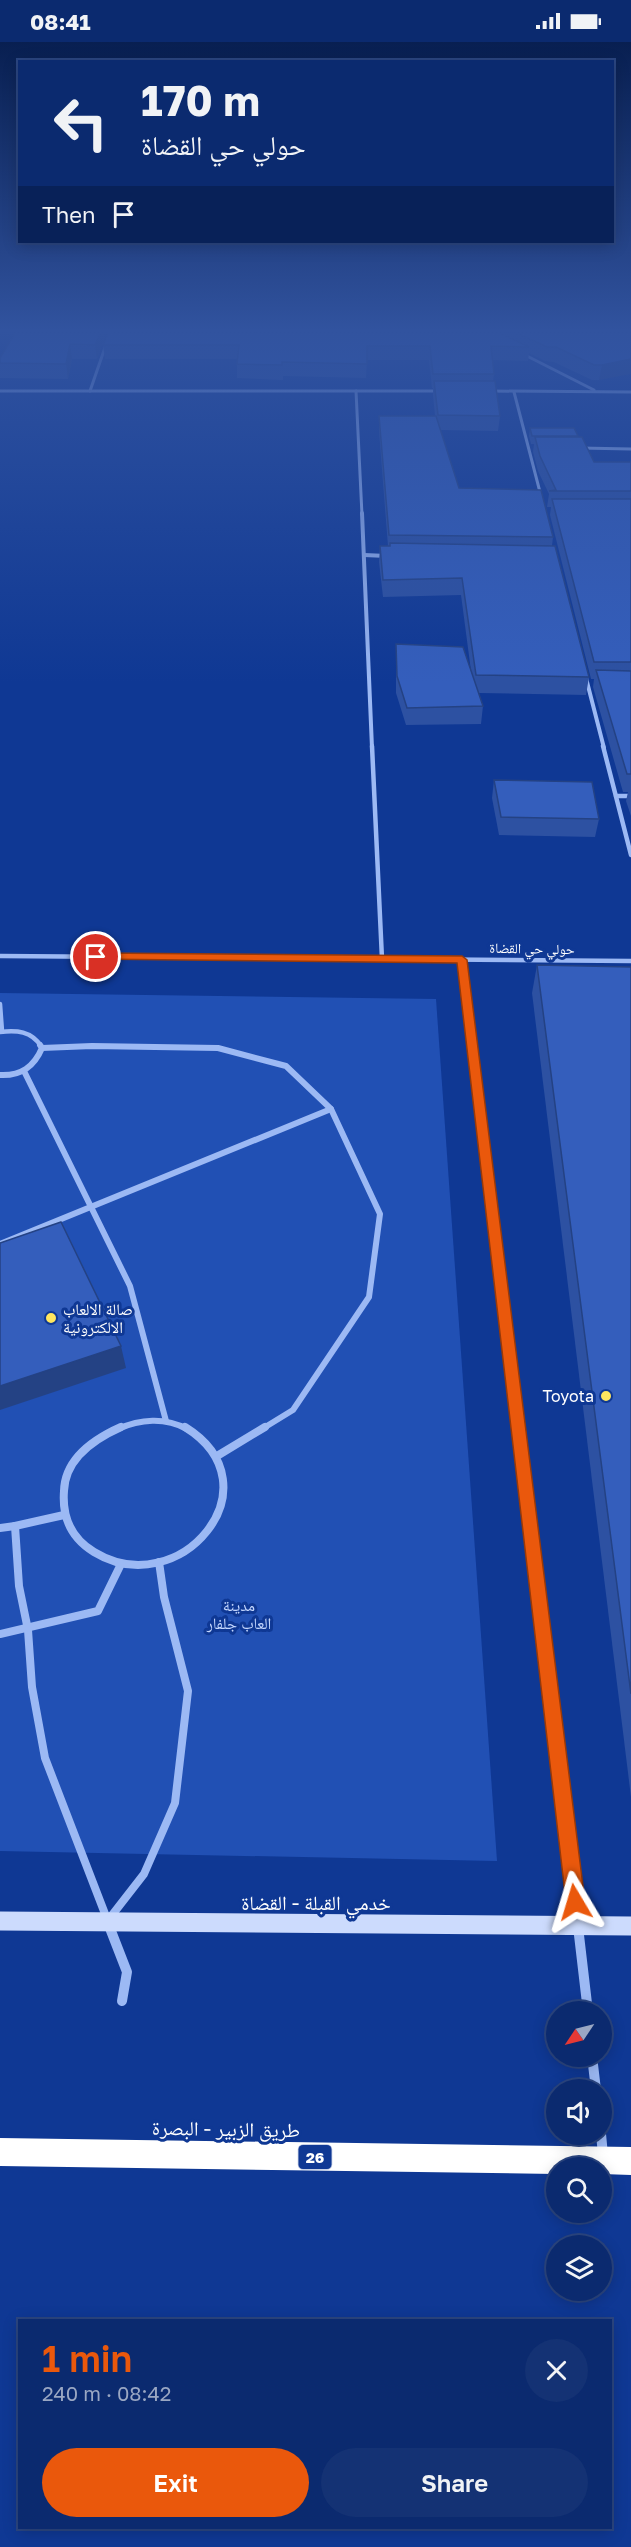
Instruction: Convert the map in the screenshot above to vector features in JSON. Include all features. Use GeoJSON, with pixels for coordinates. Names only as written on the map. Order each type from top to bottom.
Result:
{"type":"FeatureCollection","features":[{"type":"Feature","properties":{"kind":"highway","name":"طريق الزبير - البصرة"},"geometry":{"type":"LineString","coordinates":[[0,2152],[602,2147],[631,2161]]}},
{"type":"Feature","properties":{"kind":"street"},"geometry":{"type":"LineString","coordinates":[[359,450],[382,959]]}},
{"type":"Feature","properties":{"kind":"street"},"geometry":{"type":"LineString","coordinates":[[529,450],[542,501]]}},
{"type":"Feature","properties":{"kind":"street"},"geometry":{"type":"LineString","coordinates":[[364,555],[398,556]]}},
{"type":"Feature","properties":{"kind":"street"},"geometry":{"type":"LineString","coordinates":[[585,672],[631,855]]}},
{"type":"Feature","properties":{"kind":"street"},"geometry":{"type":"LineString","coordinates":[[587,683],[598,683]]}},
{"type":"Feature","properties":{"kind":"street"},"geometry":{"type":"LineString","coordinates":[[616,796],[631,796]]}},
{"type":"Feature","properties":{"kind":"street","name":"حولي حي القضاة"},"geometry":{"type":"LineString","coordinates":[[0,956],[631,961]]}},
{"type":"Feature","properties":{"kind":"street"},"geometry":{"type":"LineString","coordinates":[[462,960],[587,2001]]}},
{"type":"Feature","properties":{"kind":"street"},"geometry":{"type":"LineString","coordinates":[[0,1005],[1,1031],[21,1031],[36,1037],[42,1048],[37,1061],[24,1071],[0,1075]]}},
{"type":"Feature","properties":{"kind":"street"},"geometry":{"type":"LineString","coordinates":[[42,1048],[218,1047],[286,1066],[331,1109],[380,1214],[369,1297],[293,1410],[217,1456]]}},
{"type":"Feature","properties":{"kind":"street"},"geometry":{"type":"LineString","coordinates":[[24,1071],[130,1286],[166,1422]]}},
{"type":"Feature","properties":{"kind":"street"},"geometry":{"type":"LineString","coordinates":[[0,1244],[331,1109]]}},
{"type":"Feature","properties":{"kind":"street"},"geometry":{"type":"LineString","coordinates":[[139,1421],[166,1422],[187,1429],[204,1440],[217,1456],[225,1480],[222,1506],[210,1531],[188,1550],[159,1562],[140,1565],[121,1564],[95,1554],[75,1537],[64,1515],[62,1489],[70,1464],[88,1444],[111,1429],[139,1421]]}},
{"type":"Feature","properties":{"kind":"street"},"geometry":{"type":"LineString","coordinates":[[0,1528],[64,1515]]}},
{"type":"Feature","properties":{"kind":"street"},"geometry":{"type":"LineString","coordinates":[[15,1526],[19,1586],[28,1630],[32,1687],[45,1758],[127,1972],[122,2001]]}},
{"type":"Feature","properties":{"kind":"street"},"geometry":{"type":"LineString","coordinates":[[107,1922],[144,1874],[175,1803],[188,1691],[164,1597],[159,1562]]}},
{"type":"Feature","properties":{"kind":"street"},"geometry":{"type":"LineString","coordinates":[[0,1634],[28,1630],[98,1611],[121,1564]]}},
{"type":"Feature","properties":{"kind":"street","name":"خدمي القبلة - القضاة"},"geometry":{"type":"LineString","coordinates":[[0,1921],[631,1926]]}},
{"type":"Feature","properties":{"kind":"green space","name":"مدينة العاب جلفار"},"geometry":{"type":"Polygon","coordinates":[[[0,993],[436,999],[497,1861],[0,1851],[0,993]]]}},
{"type":"Feature","properties":{"kind":"building"},"geometry":{"type":"Polygon","coordinates":[[[382,450],[447,450],[459,488],[541,490],[553,537],[389,535],[382,450]]]}},
{"type":"Feature","properties":{"kind":"building"},"geometry":{"type":"Polygon","coordinates":[[[538,450],[588,450],[594,462],[631,462],[631,491],[549,491],[556,490],[538,450]]]}},
{"type":"Feature","properties":{"kind":"building"},"geometry":{"type":"Polygon","coordinates":[[[552,499],[631,499],[631,662],[594,662],[552,499]]]}},
{"type":"Feature","properties":{"kind":"building"},"geometry":{"type":"Polygon","coordinates":[[[390,543],[555,546],[589,677],[476,675],[462,578],[383,580],[380,546],[390,546],[390,543]]]}},
{"type":"Feature","properties":{"kind":"building"},"geometry":{"type":"Polygon","coordinates":[[[396,644],[463,647],[483,706],[407,708],[397,676],[396,644]]]}},
{"type":"Feature","properties":{"kind":"building"},"geometry":{"type":"Polygon","coordinates":[[[596,670],[631,671],[631,774],[627,774],[596,670]]]}},
{"type":"Feature","properties":{"kind":"building"},"geometry":{"type":"Polygon","coordinates":[[[494,780],[592,782],[599,819],[501,817],[494,780]]]}},
{"type":"Feature","properties":{"kind":"building","name":"Toyota"},"geometry":{"type":"Polygon","coordinates":[[[537,965],[631,967],[631,1694],[537,965]]]}},
{"type":"Feature","properties":{"kind":"building","name":"صالة الالعاب الالكترونية"},"geometry":{"type":"Polygon","coordinates":[[[61,1222],[121,1346],[0,1386],[0,1243],[61,1222]]]}},
{"type":"Feature","properties":{"kind":"place","name":"صالة الالعاب الالكترونية"},"geometry":{"type":"Point","coordinates":[51,1318]}},
{"type":"Feature","properties":{"kind":"place","name":"Toyota"},"geometry":{"type":"Point","coordinates":[606,1396]}},
{"type":"Feature","properties":{"kind":"route"},"geometry":{"type":"LineString","coordinates":[[96,957],[462,960],[575,1902]]}}]}
